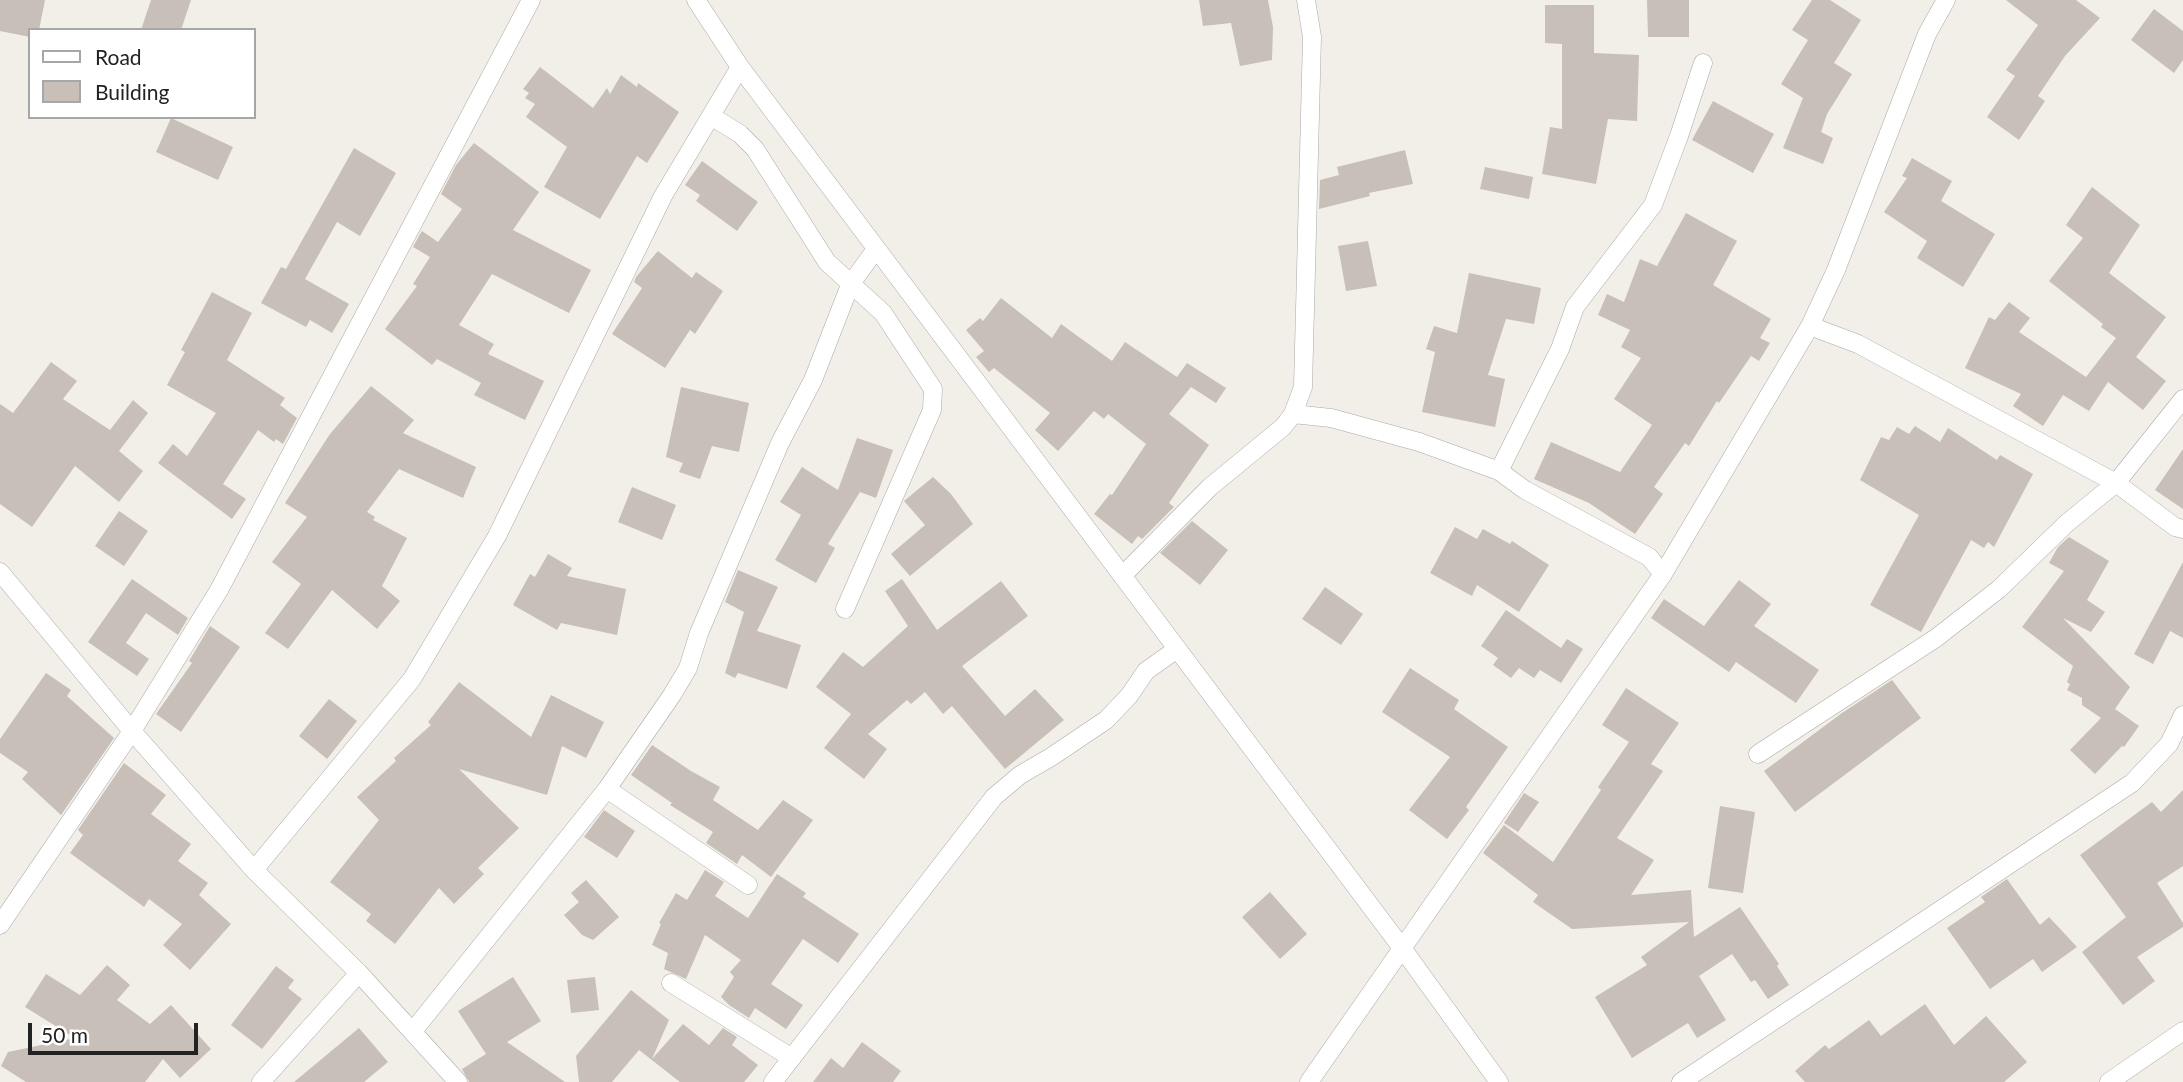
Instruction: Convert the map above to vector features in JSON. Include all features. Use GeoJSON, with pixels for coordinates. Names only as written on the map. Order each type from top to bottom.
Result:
{"type":"FeatureCollection","features":[{"type":"Feature","properties":{"kind":"street"},"geometry":{"type":"LineString","coordinates":[[0,925],[132,730],[219,590],[531,0]]}},
{"type":"Feature","properties":{"kind":"street"},"geometry":{"type":"LineString","coordinates":[[696,0],[740,67],[1402,948],[1499,1082]]}},
{"type":"Feature","properties":{"kind":"street"},"geometry":{"type":"LineString","coordinates":[[1122,576],[1210,486],[1283,427],[1293,414],[1303,387],[1312,37],[1306,0]]}},
{"type":"Feature","properties":{"kind":"street"},"geometry":{"type":"LineString","coordinates":[[1309,1082],[1663,574],[1810,326],[1836,270],[1927,34],[1946,0]]}},
{"type":"Feature","properties":{"kind":"street"},"geometry":{"type":"LineString","coordinates":[[1499,471],[1560,349],[1575,307],[1653,205],[1703,63]]}},
{"type":"Feature","properties":{"kind":"street"},"geometry":{"type":"LineString","coordinates":[[254,870],[412,679],[497,536],[663,196],[740,67]]}},
{"type":"Feature","properties":{"kind":"street"},"geometry":{"type":"LineString","coordinates":[[711,116],[740,134],[755,149],[827,262],[883,313],[933,389],[932,410],[845,610]]}},
{"type":"Feature","properties":{"kind":"street"},"geometry":{"type":"LineString","coordinates":[[413,1031],[607,789],[688,668],[699,633],[780,443],[813,380],[850,285],[876,249]]}},
{"type":"Feature","properties":{"kind":"street"},"geometry":{"type":"LineString","coordinates":[[1810,326],[1858,344],[2116,484],[2175,527],[2183,529]]}},
{"type":"Feature","properties":{"kind":"street"},"geometry":{"type":"LineString","coordinates":[[1758,754],[1946,630],[1999,589],[2067,523],[2116,484],[2183,399]]}},
{"type":"Feature","properties":{"kind":"street"},"geometry":{"type":"LineString","coordinates":[[1293,414],[1331,418],[1419,442],[1499,471],[1525,490],[1648,557],[1663,574]]}},
{"type":"Feature","properties":{"kind":"street"},"geometry":{"type":"LineString","coordinates":[[0,572],[254,870],[359,973],[458,1082]]}},
{"type":"Feature","properties":{"kind":"street"},"geometry":{"type":"LineString","coordinates":[[773,1082],[994,797],[1020,775],[1106,720],[1129,696],[1146,671],[1177,649]]}},
{"type":"Feature","properties":{"kind":"street"},"geometry":{"type":"LineString","coordinates":[[1681,1082],[2132,783],[2169,744],[2183,715]]}},
{"type":"Feature","properties":{"kind":"street"},"geometry":{"type":"LineString","coordinates":[[607,789],[748,885]]}},
{"type":"Feature","properties":{"kind":"street"},"geometry":{"type":"LineString","coordinates":[[261,1082],[359,973]]}},
{"type":"Feature","properties":{"kind":"street"},"geometry":{"type":"LineString","coordinates":[[671,983],[792,1058]]}},
{"type":"Feature","properties":{"kind":"street"},"geometry":{"type":"LineString","coordinates":[[2109,1082],[2183,1031]]}},
{"type":"Feature","properties":{"kind":"building"},"geometry":{"type":"Polygon","coordinates":[[[0,0],[45,0],[39,28],[28,28],[28,37],[0,31],[0,0]]]}},
{"type":"Feature","properties":{"kind":"building"},"geometry":{"type":"Polygon","coordinates":[[[151,0],[191,0],[182,28],[142,28],[151,0]]]}},
{"type":"Feature","properties":{"kind":"building"},"geometry":{"type":"Polygon","coordinates":[[[1199,0],[1268,0],[1273,27],[1272,60],[1240,66],[1231,23],[1203,26],[1199,0]]]}},
{"type":"Feature","properties":{"kind":"building"},"geometry":{"type":"Polygon","coordinates":[[[1647,0],[1689,0],[1689,37],[1648,37],[1647,0]]]}},
{"type":"Feature","properties":{"kind":"building"},"geometry":{"type":"Polygon","coordinates":[[[1812,0],[1830,0],[1861,20],[1834,63],[1852,74],[1827,114],[1821,132],[1833,138],[1823,164],[1783,148],[1803,98],[1781,84],[1808,40],[1792,30],[1812,0]]]}},
{"type":"Feature","properties":{"kind":"building"},"geometry":{"type":"Polygon","coordinates":[[[2006,0],[2076,0],[2100,18],[2065,56],[2038,96],[2045,101],[2019,140],[1987,117],[2015,76],[2006,70],[2038,25],[2006,0]]]}},
{"type":"Feature","properties":{"kind":"building"},"geometry":{"type":"Polygon","coordinates":[[[1545,5],[1594,5],[1594,53],[1639,55],[1637,121],[1608,119],[1596,184],[1542,174],[1550,127],[1562,129],[1562,44],[1545,43],[1545,5]]]}},
{"type":"Feature","properties":{"kind":"building"},"geometry":{"type":"Polygon","coordinates":[[[2154,9],[2183,31],[2183,60],[2174,73],[2131,40],[2154,9]]]}},
{"type":"Feature","properties":{"kind":"building"},"geometry":{"type":"Polygon","coordinates":[[[540,67],[593,108],[607,88],[610,94],[621,75],[637,87],[638,83],[679,112],[647,163],[637,156],[600,219],[544,187],[567,147],[526,117],[535,104],[525,98],[529,93],[523,89],[540,67]]]}},
{"type":"Feature","properties":{"kind":"building"},"geometry":{"type":"Polygon","coordinates":[[[1713,101],[1774,134],[1753,173],[1692,140],[1713,101]]]}},
{"type":"Feature","properties":{"kind":"building"},"geometry":{"type":"Polygon","coordinates":[[[171,119],[233,147],[218,180],[156,152],[171,119]]]}},
{"type":"Feature","properties":{"kind":"building"},"geometry":{"type":"Polygon","coordinates":[[[474,143],[539,192],[513,230],[591,270],[569,313],[492,274],[459,325],[494,344],[488,354],[544,381],[525,420],[474,395],[481,383],[437,359],[432,365],[385,329],[417,286],[413,284],[430,257],[413,247],[420,234],[422,231],[438,242],[462,209],[441,194],[456,165],[474,143]]]}},
{"type":"Feature","properties":{"kind":"building"},"geometry":{"type":"Polygon","coordinates":[[[354,148],[396,173],[360,236],[337,222],[305,279],[349,304],[332,333],[310,320],[306,327],[261,303],[281,267],[286,269],[354,148]]]}},
{"type":"Feature","properties":{"kind":"building"},"geometry":{"type":"Polygon","coordinates":[[[1405,150],[1413,184],[1369,193],[1370,196],[1319,209],[1320,180],[1339,175],[1337,167],[1405,150]]]}},
{"type":"Feature","properties":{"kind":"building"},"geometry":{"type":"Polygon","coordinates":[[[1912,158],[1952,181],[1941,201],[1995,234],[1963,287],[1917,258],[1927,241],[1884,212],[1907,178],[1902,176],[1912,158]]]}},
{"type":"Feature","properties":{"kind":"building"},"geometry":{"type":"Polygon","coordinates":[[[702,161],[758,202],[737,231],[696,201],[700,195],[685,185],[702,161]]]}},
{"type":"Feature","properties":{"kind":"building"},"geometry":{"type":"Polygon","coordinates":[[[1485,167],[1533,177],[1529,199],[1480,189],[1485,167]]]}},
{"type":"Feature","properties":{"kind":"building"},"geometry":{"type":"Polygon","coordinates":[[[2092,187],[2140,225],[2109,273],[2166,317],[2136,357],[2166,381],[2143,410],[2108,382],[2089,411],[2063,395],[2043,426],[2013,406],[2021,394],[1965,368],[1989,317],[1995,320],[2009,302],[2030,318],[2019,332],[2086,377],[2116,338],[2101,327],[2103,324],[2049,281],[2083,238],[2066,225],[2092,187]]]}},
{"type":"Feature","properties":{"kind":"building"},"geometry":{"type":"Polygon","coordinates":[[[1686,213],[1737,241],[1713,285],[1771,319],[1760,338],[1770,343],[1759,361],[1751,356],[1719,403],[1717,401],[1689,446],[1685,443],[1654,487],[1663,494],[1635,534],[1589,503],[1534,479],[1551,442],[1620,472],[1652,425],[1614,399],[1641,358],[1621,347],[1630,330],[1598,315],[1607,294],[1624,302],[1640,259],[1657,266],[1686,213]]]}},
{"type":"Feature","properties":{"kind":"building"},"geometry":{"type":"Polygon","coordinates":[[[1368,241],[1377,286],[1346,291],[1338,246],[1368,241]]]}},
{"type":"Feature","properties":{"kind":"building"},"geometry":{"type":"Polygon","coordinates":[[[658,251],[692,278],[696,272],[723,291],[695,334],[690,330],[665,368],[612,334],[642,288],[634,282],[636,277],[658,251]]]}},
{"type":"Feature","properties":{"kind":"building"},"geometry":{"type":"Polygon","coordinates":[[[1469,273],[1541,288],[1534,324],[1506,319],[1488,375],[1505,379],[1495,427],[1422,412],[1435,352],[1426,349],[1434,326],[1457,333],[1469,273]]]}},
{"type":"Feature","properties":{"kind":"building"},"geometry":{"type":"Polygon","coordinates":[[[212,292],[252,313],[227,360],[285,398],[280,405],[297,418],[283,444],[276,439],[274,442],[258,430],[223,484],[246,499],[232,519],[158,463],[173,444],[187,456],[216,413],[167,385],[185,352],[181,350],[212,292]]]}},
{"type":"Feature","properties":{"kind":"building"},"geometry":{"type":"Polygon","coordinates":[[[1001,298],[1052,338],[1061,324],[1112,361],[1125,342],[1177,377],[1187,363],[1226,388],[1216,403],[1191,387],[1169,414],[1209,445],[1169,503],[1174,507],[1142,539],[1138,536],[1132,544],[1094,514],[1110,494],[1112,495],[1146,444],[1108,414],[1104,419],[1094,411],[1058,451],[1035,430],[1050,413],[994,368],[989,372],[976,357],[984,351],[966,330],[980,318],[983,321],[1001,298]]]}},
{"type":"Feature","properties":{"kind":"building"},"geometry":{"type":"Polygon","coordinates":[[[51,362],[77,381],[63,399],[110,430],[133,400],[148,413],[119,451],[143,471],[119,502],[75,466],[32,527],[0,504],[0,404],[13,413],[51,362]]]}},
{"type":"Feature","properties":{"kind":"building"},"geometry":{"type":"Polygon","coordinates":[[[371,386],[414,420],[403,433],[476,467],[463,498],[399,469],[367,512],[375,517],[373,520],[407,538],[382,586],[400,601],[377,629],[332,590],[288,649],[265,633],[301,584],[272,562],[307,517],[285,503],[330,434],[371,386]]]}},
{"type":"Feature","properties":{"kind":"building"},"geometry":{"type":"Polygon","coordinates":[[[681,387],[749,403],[739,452],[712,446],[700,479],[679,472],[683,463],[666,457],[681,387]]]}},
{"type":"Feature","properties":{"kind":"building"},"geometry":{"type":"Polygon","coordinates":[[[1915,426],[1940,442],[1948,428],[1997,460],[2000,455],[2033,474],[1994,547],[1988,542],[1984,548],[1971,540],[1921,632],[1870,605],[1919,515],[1860,480],[1881,437],[1889,440],[1897,427],[1909,434],[1915,426]]]}},
{"type":"Feature","properties":{"kind":"building"},"geometry":{"type":"Polygon","coordinates":[[[857,438],[893,450],[876,498],[860,492],[828,544],[835,548],[816,583],[775,560],[801,515],[780,502],[802,467],[838,490],[857,438]]]}},
{"type":"Feature","properties":{"kind":"building"},"geometry":{"type":"Polygon","coordinates":[[[2183,449],[2183,509],[2155,490],[2183,449]]]}},
{"type":"Feature","properties":{"kind":"building"},"geometry":{"type":"Polygon","coordinates":[[[933,477],[951,494],[973,524],[910,576],[891,554],[925,525],[904,501],[933,477]]]}},
{"type":"Feature","properties":{"kind":"building"},"geometry":{"type":"Polygon","coordinates":[[[632,487],[676,505],[662,540],[618,522],[632,487]]]}},
{"type":"Feature","properties":{"kind":"building"},"geometry":{"type":"Polygon","coordinates":[[[119,511],[148,531],[124,566],[95,546],[119,511]]]}},
{"type":"Feature","properties":{"kind":"building"},"geometry":{"type":"Polygon","coordinates":[[[1192,521],[1228,550],[1200,585],[1160,553],[1192,521]]]}},
{"type":"Feature","properties":{"kind":"building"},"geometry":{"type":"Polygon","coordinates":[[[1455,527],[1477,539],[1483,529],[1510,544],[1512,541],[1549,565],[1519,612],[1477,585],[1472,596],[1430,573],[1455,527]]]}},
{"type":"Feature","properties":{"kind":"building"},"geometry":{"type":"Polygon","coordinates":[[[2069,537],[2109,561],[2087,600],[2105,612],[2091,632],[2063,618],[2130,687],[2115,709],[2139,726],[2124,747],[2095,774],[2070,750],[2101,718],[2082,705],[2082,698],[2067,690],[2073,666],[2022,627],[2064,571],[2049,563],[2058,547],[2069,537]]]}},
{"type":"Feature","properties":{"kind":"building"},"geometry":{"type":"Polygon","coordinates":[[[548,554],[572,568],[567,576],[626,589],[617,635],[561,623],[557,630],[513,605],[530,574],[535,577],[548,554]]]}},
{"type":"Feature","properties":{"kind":"building"},"geometry":{"type":"Polygon","coordinates":[[[2183,562],[2183,638],[2170,631],[2153,664],[2134,654],[2183,562]]]}},
{"type":"Feature","properties":{"kind":"building"},"geometry":{"type":"Polygon","coordinates":[[[738,570],[778,587],[757,631],[801,645],[787,689],[738,673],[735,678],[725,673],[744,612],[725,602],[738,570]]]}},
{"type":"Feature","properties":{"kind":"building"},"geometry":{"type":"Polygon","coordinates":[[[132,579],[188,618],[178,635],[146,613],[126,643],[149,659],[137,676],[88,642],[132,579]]]}},
{"type":"Feature","properties":{"kind":"building"},"geometry":{"type":"Polygon","coordinates":[[[902,579],[937,630],[1001,581],[1028,616],[962,666],[1005,716],[1035,689],[1064,720],[1005,769],[952,706],[943,714],[925,692],[911,704],[907,700],[868,734],[887,749],[864,779],[824,748],[851,714],[816,687],[843,652],[863,667],[908,626],[885,591],[902,579]]]}},
{"type":"Feature","properties":{"kind":"building"},"geometry":{"type":"Polygon","coordinates":[[[1739,580],[1771,604],[1754,626],[1819,670],[1796,703],[1736,662],[1729,672],[1651,618],[1664,599],[1704,626],[1739,580]]]}},
{"type":"Feature","properties":{"kind":"building"},"geometry":{"type":"Polygon","coordinates":[[[1325,587],[1363,614],[1341,645],[1302,619],[1325,587]]]}},
{"type":"Feature","properties":{"kind":"building"},"geometry":{"type":"Polygon","coordinates":[[[1506,610],[1561,648],[1567,639],[1583,649],[1561,683],[1540,670],[1534,678],[1519,668],[1511,678],[1493,665],[1498,658],[1481,646],[1506,610]]]}},
{"type":"Feature","properties":{"kind":"building"},"geometry":{"type":"Polygon","coordinates":[[[210,626],[240,647],[181,732],[156,714],[192,663],[189,661],[210,626]]]}},
{"type":"Feature","properties":{"kind":"building"},"geometry":{"type":"Polygon","coordinates":[[[1410,668],[1459,700],[1454,709],[1508,747],[1466,807],[1469,810],[1447,839],[1409,810],[1450,757],[1382,712],[1410,668]]]}},
{"type":"Feature","properties":{"kind":"building"},"geometry":{"type":"Polygon","coordinates":[[[46,673],[71,690],[67,696],[114,738],[61,815],[22,779],[28,772],[0,753],[0,739],[46,673]]]}},
{"type":"Feature","properties":{"kind":"building"},"geometry":{"type":"Polygon","coordinates":[[[1892,680],[1921,718],[1795,812],[1764,771],[1892,680]]]}},
{"type":"Feature","properties":{"kind":"building"},"geometry":{"type":"Polygon","coordinates":[[[459,682],[531,737],[551,695],[604,722],[586,758],[562,746],[547,795],[459,769],[519,828],[478,868],[484,874],[454,904],[439,888],[395,944],[366,921],[371,914],[330,882],[379,820],[357,797],[396,761],[394,758],[431,725],[428,722],[459,682]]]}},
{"type":"Feature","properties":{"kind":"building"},"geometry":{"type":"Polygon","coordinates":[[[1626,688],[1679,723],[1651,764],[1663,771],[1617,838],[1654,860],[1631,895],[1691,890],[1694,937],[1740,907],[1779,964],[1777,966],[1789,985],[1768,999],[1755,980],[1751,982],[1732,954],[1699,976],[1726,1020],[1697,1038],[1688,1023],[1632,1058],[1595,997],[1647,965],[1641,957],[1689,922],[1572,929],[1533,902],[1538,895],[1483,853],[1504,825],[1553,862],[1601,790],[1598,787],[1629,742],[1602,725],[1626,688]]]}},
{"type":"Feature","properties":{"kind":"building"},"geometry":{"type":"Polygon","coordinates":[[[329,699],[357,721],[327,759],[299,736],[329,699]]]}},
{"type":"Feature","properties":{"kind":"building"},"geometry":{"type":"Polygon","coordinates":[[[652,745],[720,787],[713,800],[758,830],[783,800],[813,820],[771,877],[742,855],[737,864],[706,843],[713,832],[670,805],[672,803],[631,775],[652,745]]]}},
{"type":"Feature","properties":{"kind":"building"},"geometry":{"type":"Polygon","coordinates":[[[124,763],[166,795],[151,814],[191,844],[178,861],[208,883],[199,895],[231,924],[190,970],[163,945],[182,924],[149,899],[144,907],[70,853],[83,835],[78,830],[124,763]]]}},
{"type":"Feature","properties":{"kind":"building"},"geometry":{"type":"Polygon","coordinates":[[[2183,790],[2183,866],[2157,883],[2183,927],[2137,957],[2155,981],[2123,1005],[2082,952],[2126,917],[2080,855],[2152,802],[2161,812],[2183,790]]]}},
{"type":"Feature","properties":{"kind":"building"},"geometry":{"type":"Polygon","coordinates":[[[1524,793],[1539,802],[1518,832],[1504,823],[1524,793]]]}},
{"type":"Feature","properties":{"kind":"building"},"geometry":{"type":"Polygon","coordinates":[[[1720,806],[1755,812],[1743,893],[1708,888],[1720,806]]]}},
{"type":"Feature","properties":{"kind":"building"},"geometry":{"type":"Polygon","coordinates":[[[604,810],[635,831],[617,858],[584,837],[604,810]]]}},
{"type":"Feature","properties":{"kind":"building"},"geometry":{"type":"Polygon","coordinates":[[[705,870],[724,882],[715,896],[748,918],[777,874],[806,893],[803,897],[859,934],[838,963],[803,939],[771,984],[803,1005],[786,1029],[755,1008],[749,1018],[721,997],[734,977],[730,972],[741,960],[705,935],[686,979],[664,969],[668,953],[652,945],[661,924],[659,923],[676,893],[687,900],[705,870]]]}},
{"type":"Feature","properties":{"kind":"building"},"geometry":{"type":"Polygon","coordinates":[[[2007,879],[2040,925],[2049,917],[2077,947],[2042,972],[2033,959],[1990,989],[1947,928],[1985,902],[1981,897],[2007,879]]]}},
{"type":"Feature","properties":{"kind":"building"},"geometry":{"type":"Polygon","coordinates":[[[586,880],[619,917],[593,940],[582,935],[564,915],[579,902],[571,893],[586,880]]]}},
{"type":"Feature","properties":{"kind":"building"},"geometry":{"type":"Polygon","coordinates":[[[1270,892],[1307,934],[1280,959],[1242,917],[1270,892]]]}},
{"type":"Feature","properties":{"kind":"building"},"geometry":{"type":"Polygon","coordinates":[[[107,965],[130,985],[117,1000],[150,1024],[171,1005],[211,1049],[180,1078],[163,1059],[145,1082],[26,1082],[1,1066],[8,1052],[75,1038],[25,1007],[46,974],[80,995],[107,965]]]}},
{"type":"Feature","properties":{"kind":"building"},"geometry":{"type":"Polygon","coordinates":[[[276,966],[294,980],[288,988],[302,999],[262,1049],[231,1025],[276,966]]]}},
{"type":"Feature","properties":{"kind":"building"},"geometry":{"type":"Polygon","coordinates":[[[513,977],[541,1021],[507,1042],[565,1082],[469,1082],[462,1069],[486,1054],[458,1011],[513,977]]]}},
{"type":"Feature","properties":{"kind":"building"},"geometry":{"type":"Polygon","coordinates":[[[595,977],[599,1010],[571,1013],[567,980],[595,977]]]}},
{"type":"Feature","properties":{"kind":"building"},"geometry":{"type":"Polygon","coordinates":[[[631,990],[669,1020],[652,1059],[683,1024],[709,1045],[723,1028],[737,1037],[732,1045],[758,1065],[744,1082],[680,1082],[639,1050],[612,1082],[579,1082],[576,1056],[631,990]]]}},
{"type":"Feature","properties":{"kind":"building"},"geometry":{"type":"Polygon","coordinates":[[[1925,1004],[1954,1045],[1986,1016],[2027,1062],[2004,1082],[1805,1082],[1795,1071],[1825,1045],[1829,1049],[1869,1020],[1881,1036],[1925,1004]]]}},
{"type":"Feature","properties":{"kind":"building"},"geometry":{"type":"Polygon","coordinates":[[[359,1028],[388,1062],[364,1082],[294,1082],[359,1028]]]}},
{"type":"Feature","properties":{"kind":"building"},"geometry":{"type":"Polygon","coordinates":[[[862,1042],[901,1071],[893,1082],[813,1082],[831,1058],[843,1068],[862,1042]]]}}]}
